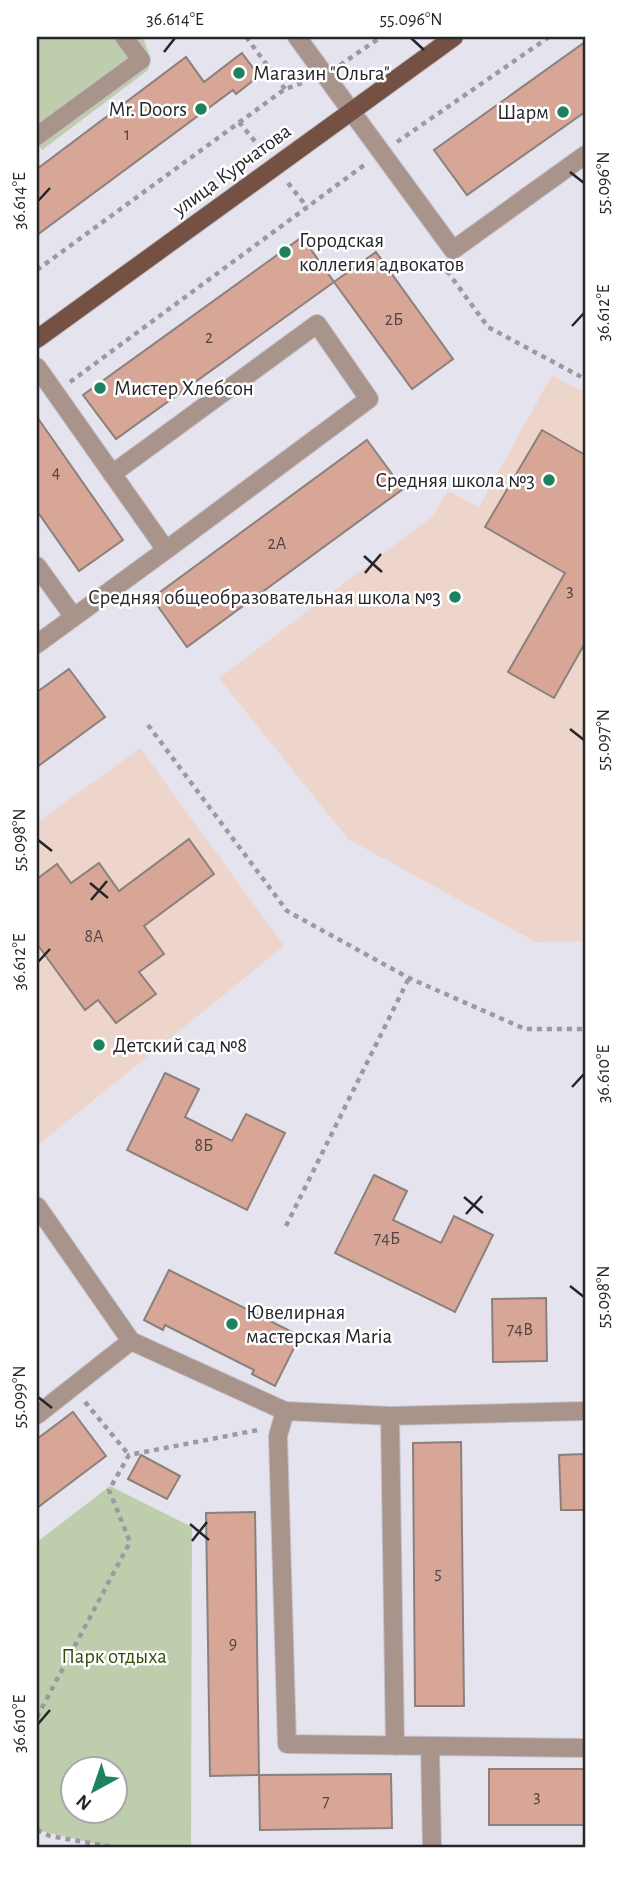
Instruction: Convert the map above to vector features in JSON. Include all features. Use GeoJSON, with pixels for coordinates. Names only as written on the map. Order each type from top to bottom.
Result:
{"type":"FeatureCollection","features":[{"type":"Feature","properties":{"kind":"main road","name":"улица Курчатова"},"geometry":{"type":"LineString","coordinates":[[37,339],[454,37]]}},
{"type":"Feature","properties":{"kind":"street"},"geometry":{"type":"LineString","coordinates":[[37,135],[141,60],[124,37]]}},
{"type":"Feature","properties":{"kind":"street"},"geometry":{"type":"LineString","coordinates":[[297,37],[352,113],[375,158],[453,250],[585,155]]}},
{"type":"Feature","properties":{"kind":"street"},"geometry":{"type":"LineString","coordinates":[[37,644],[369,399],[317,324],[112,474]]}},
{"type":"Feature","properties":{"kind":"street"},"geometry":{"type":"LineString","coordinates":[[37,367],[166,550]]}},
{"type":"Feature","properties":{"kind":"street"},"geometry":{"type":"LineString","coordinates":[[37,566],[73,616]]}},
{"type":"Feature","properties":{"kind":"street"},"geometry":{"type":"LineString","coordinates":[[37,1206],[131,1341],[283,1418],[585,1411]]}},
{"type":"Feature","properties":{"kind":"street"},"geometry":{"type":"LineString","coordinates":[[37,1415],[131,1341]]}},
{"type":"Feature","properties":{"kind":"street"},"geometry":{"type":"LineString","coordinates":[[390,1416],[395,1746]]}},
{"type":"Feature","properties":{"kind":"street"},"geometry":{"type":"LineString","coordinates":[[283,1418],[278,1436],[287,1744],[585,1748]]}},
{"type":"Feature","properties":{"kind":"street"},"geometry":{"type":"LineString","coordinates":[[430,1746],[432,1848]]}},
{"type":"Feature","properties":{"kind":"path"},"geometry":{"type":"LineString","coordinates":[[246,37],[285,89]]}},
{"type":"Feature","properties":{"kind":"path"},"geometry":{"type":"LineString","coordinates":[[37,270],[285,89],[325,75],[381,37]]}},
{"type":"Feature","properties":{"kind":"path"},"geometry":{"type":"LineString","coordinates":[[55,393],[375,158],[549,37]]}},
{"type":"Feature","properties":{"kind":"path"},"geometry":{"type":"LineString","coordinates":[[375,158],[376,174]]}},
{"type":"Feature","properties":{"kind":"path"},"geometry":{"type":"LineString","coordinates":[[440,261],[488,327],[585,379]]}},
{"type":"Feature","properties":{"kind":"path"},"geometry":{"type":"LineString","coordinates":[[148,725],[287,911],[410,978],[526,1029],[585,1029]]}},
{"type":"Feature","properties":{"kind":"path"},"geometry":{"type":"LineString","coordinates":[[286,1226],[410,978]]}},
{"type":"Feature","properties":{"kind":"path"},"geometry":{"type":"LineString","coordinates":[[72,1385],[129,1455]]}},
{"type":"Feature","properties":{"kind":"path"},"geometry":{"type":"LineString","coordinates":[[37,1717],[130,1542],[109,1490],[129,1455],[283,1418]]}},
{"type":"Feature","properties":{"kind":"path"},"geometry":{"type":"LineString","coordinates":[[37,1830],[50,1836],[118,1848]]}},
{"type":"Feature","properties":{"kind":"shaded area","name":"Средняя общеобразовательная школа №3"},"geometry":{"type":"Polygon","coordinates":[[[552,375],[585,393],[585,941],[536,942],[348,839],[219,678],[433,516],[448,491],[479,507],[552,375]]]}},
{"type":"Feature","properties":{"kind":"shaded area","name":"Детский сад №8"},"geometry":{"type":"Polygon","coordinates":[[[140,748],[284,946],[38,1145],[37,823],[140,748]]]}},
{"type":"Feature","properties":{"kind":"green space"},"geometry":{"type":"Polygon","coordinates":[[[37,37],[143,37],[151,60],[148,70],[42,150],[37,143],[37,37]]]}},
{"type":"Feature","properties":{"kind":"green space","name":"Парк отдыха"},"geometry":{"type":"Polygon","coordinates":[[[110,1486],[192,1527],[191,1848],[110,1847],[37,1830],[37,1542],[110,1486]]]}},
{"type":"Feature","properties":{"kind":"building"},"geometry":{"type":"Polygon","coordinates":[[[585,42],[585,112],[467,195],[434,150],[585,42]]]}},
{"type":"Feature","properties":{"kind":"building"},"geometry":{"type":"Polygon","coordinates":[[[242,53],[259,76],[236,94],[233,90],[37,235],[37,169],[186,57],[204,82],[242,53]]]}},
{"type":"Feature","properties":{"kind":"building"},"geometry":{"type":"Polygon","coordinates":[[[302,237],[334,282],[116,439],[83,395],[302,237]]]}},
{"type":"Feature","properties":{"kind":"building"},"geometry":{"type":"Polygon","coordinates":[[[376,252],[453,359],[412,389],[334,282],[376,252]]]}},
{"type":"Feature","properties":{"kind":"building"},"geometry":{"type":"Polygon","coordinates":[[[37,417],[123,540],[79,571],[37,511],[37,417]]]}},
{"type":"Feature","properties":{"kind":"building"},"geometry":{"type":"Polygon","coordinates":[[[542,430],[585,455],[585,643],[554,698],[508,672],[565,573],[485,527],[542,430]]]}},
{"type":"Feature","properties":{"kind":"building"},"geometry":{"type":"Polygon","coordinates":[[[367,440],[403,489],[187,647],[152,598],[367,440]]]}},
{"type":"Feature","properties":{"kind":"building"},"geometry":{"type":"Polygon","coordinates":[[[69,669],[105,717],[37,767],[37,692],[69,669]]]}},
{"type":"Feature","properties":{"kind":"building"},"geometry":{"type":"Polygon","coordinates":[[[189,839],[214,874],[144,926],[164,954],[139,972],[156,994],[116,1023],[98,1000],[85,1010],[37,944],[37,879],[57,864],[71,883],[99,863],[119,891],[189,839]]]}},
{"type":"Feature","properties":{"kind":"building"},"geometry":{"type":"Polygon","coordinates":[[[165,1073],[199,1089],[185,1117],[232,1141],[246,1114],[285,1133],[247,1210],[127,1150],[165,1073]]]}},
{"type":"Feature","properties":{"kind":"building"},"geometry":{"type":"Polygon","coordinates":[[[374,1175],[407,1191],[393,1220],[441,1243],[454,1216],[493,1235],[455,1312],[335,1253],[374,1175]]]}},
{"type":"Feature","properties":{"kind":"building"},"geometry":{"type":"Polygon","coordinates":[[[169,1270],[300,1336],[275,1386],[252,1374],[254,1370],[165,1325],[163,1330],[144,1320],[169,1270]]]}},
{"type":"Feature","properties":{"kind":"building"},"geometry":{"type":"Polygon","coordinates":[[[546,1298],[547,1361],[493,1362],[492,1299],[546,1298]]]}},
{"type":"Feature","properties":{"kind":"building"},"geometry":{"type":"Polygon","coordinates":[[[73,1412],[106,1456],[37,1508],[37,1439],[73,1412]]]}},
{"type":"Feature","properties":{"kind":"building"},"geometry":{"type":"Polygon","coordinates":[[[461,1442],[464,1706],[415,1706],[413,1443],[461,1442]]]}},
{"type":"Feature","properties":{"kind":"building"},"geometry":{"type":"Polygon","coordinates":[[[585,1454],[585,1510],[561,1510],[559,1455],[585,1454]]]}},
{"type":"Feature","properties":{"kind":"building"},"geometry":{"type":"Polygon","coordinates":[[[141,1455],[180,1476],[167,1499],[128,1479],[141,1455]]]}},
{"type":"Feature","properties":{"kind":"building"},"geometry":{"type":"Polygon","coordinates":[[[255,1512],[259,1775],[210,1776],[206,1513],[255,1512]]]}},
{"type":"Feature","properties":{"kind":"building"},"geometry":{"type":"Polygon","coordinates":[[[489,1769],[585,1769],[585,1825],[489,1825],[489,1769]]]}},
{"type":"Feature","properties":{"kind":"building"},"geometry":{"type":"Polygon","coordinates":[[[391,1774],[392,1828],[260,1830],[259,1775],[391,1774]]]}},
{"type":"Feature","properties":{"kind":"place","name":"Магазин \"Ольга\""},"geometry":{"type":"Point","coordinates":[239,73]}},
{"type":"Feature","properties":{"kind":"place","name":"Mr. Doors"},"geometry":{"type":"Point","coordinates":[201,109]}},
{"type":"Feature","properties":{"kind":"place","name":"Шарм"},"geometry":{"type":"Point","coordinates":[563,112]}},
{"type":"Feature","properties":{"kind":"place","name":"Городская коллегия адвокатов"},"geometry":{"type":"Point","coordinates":[285,252]}},
{"type":"Feature","properties":{"kind":"place","name":"Мистер Хлебсон"},"geometry":{"type":"Point","coordinates":[100,388]}},
{"type":"Feature","properties":{"kind":"place","name":"Средняя школа №3"},"geometry":{"type":"Point","coordinates":[549,480]}},
{"type":"Feature","properties":{"kind":"place","name":"Средняя общеобразовательная школа №3"},"geometry":{"type":"Point","coordinates":[455,597]}},
{"type":"Feature","properties":{"kind":"place","name":"Детский сад №8"},"geometry":{"type":"Point","coordinates":[99,1045]}},
{"type":"Feature","properties":{"kind":"place","name":"Ювелирная мастерская Maria"},"geometry":{"type":"Point","coordinates":[232,1324]}}]}
